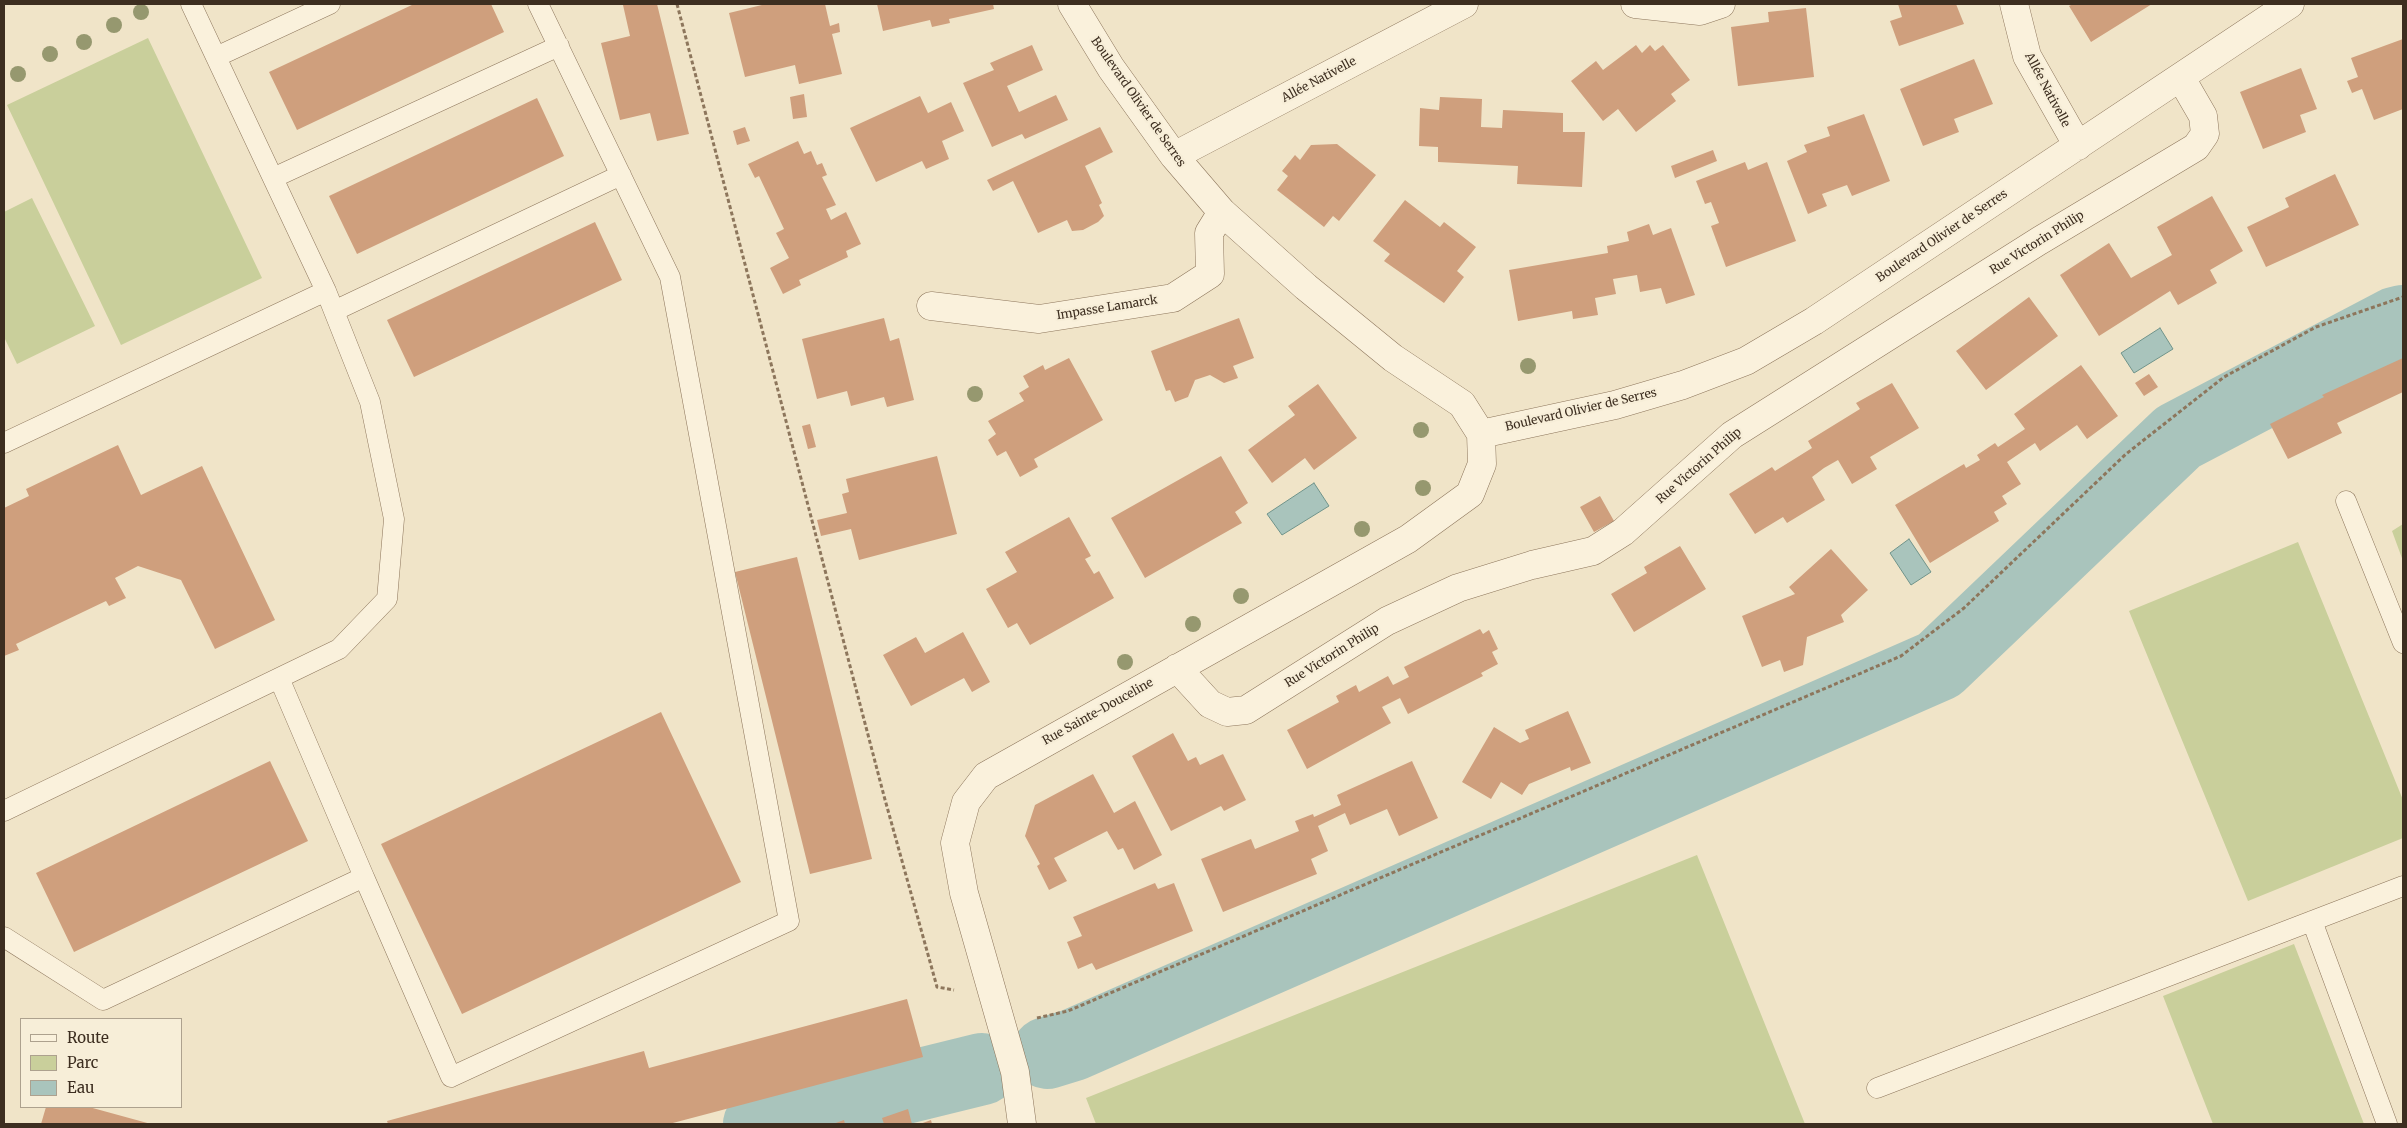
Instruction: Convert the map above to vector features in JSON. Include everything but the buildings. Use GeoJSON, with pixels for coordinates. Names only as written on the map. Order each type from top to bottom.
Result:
{"type":"FeatureCollection","features":[{"type":"Feature","properties":{"kind":"street","name":"Boulevard Olivier de Serres"},"geometry":{"type":"LineString","coordinates":[[1072,4],[1111,68],[1174,156],[1222,212],[1306,287],[1393,358],[1462,404],[1481,434],[1615,405],[1683,385],[1746,361],[1814,321],[2290,4]]}},
{"type":"Feature","properties":{"kind":"street","name":"Allée Nativelle"},"geometry":{"type":"LineString","coordinates":[[1174,156],[1464,4]]}},
{"type":"Feature","properties":{"kind":"street"},"geometry":{"type":"LineString","coordinates":[[1635,4],[1700,11],[1721,4]]}},
{"type":"Feature","properties":{"kind":"street","name":"Allée Nativelle"},"geometry":{"type":"LineString","coordinates":[[2014,4],[2027,56],[2078,146]]}},
{"type":"Feature","properties":{"kind":"street","name":"Rue Victorin Philip"},"geometry":{"type":"LineString","coordinates":[[1177,668],[1210,704],[1227,712],[1246,710],[1387,621],[1458,588],[1532,566],[1594,552],[1623,532],[1732,435],[2039,242],[2196,147],[2205,134],[2203,116],[2181,78]]}},
{"type":"Feature","properties":{"kind":"street","name":"Impasse Lamarck"},"geometry":{"type":"LineString","coordinates":[[931,306],[1039,319],[1173,298],[1210,274],[1209,233],[1222,212]]}},
{"type":"Feature","properties":{"kind":"street","name":"Rue Sainte-Douceline"},"geometry":{"type":"LineString","coordinates":[[1022,1124],[1014,1072],[964,893],[955,843],[966,802],[986,776],[1408,539],[1470,494],[1482,464],[1481,434]]}},
{"type":"Feature","properties":{"kind":"lane"},"geometry":{"type":"LineString","coordinates":[[4,811],[339,649],[387,598],[394,519],[370,402],[326,291],[191,4]]}},
{"type":"Feature","properties":{"kind":"lane"},"geometry":{"type":"LineString","coordinates":[[216,57],[330,4]]}},
{"type":"Feature","properties":{"kind":"lane"},"geometry":{"type":"LineString","coordinates":[[279,678],[450,1077],[789,922],[670,278],[538,4]]}},
{"type":"Feature","properties":{"kind":"lane"},"geometry":{"type":"LineString","coordinates":[[273,178],[559,46]]}},
{"type":"Feature","properties":{"kind":"lane"},"geometry":{"type":"LineString","coordinates":[[334,311],[621,175]]}},
{"type":"Feature","properties":{"kind":"lane"},"geometry":{"type":"LineString","coordinates":[[4,443],[326,291]]}},
{"type":"Feature","properties":{"kind":"lane"},"geometry":{"type":"LineString","coordinates":[[2346,501],[2403,643]]}},
{"type":"Feature","properties":{"kind":"lane"},"geometry":{"type":"LineString","coordinates":[[4,937],[103,1000],[364,877]]}},
{"type":"Feature","properties":{"kind":"lane"},"geometry":{"type":"LineString","coordinates":[[1876,1088],[2403,886]]}},
{"type":"Feature","properties":{"kind":"lane"},"geometry":{"type":"LineString","coordinates":[[2312,921],[2387,1124]]}},
{"type":"Feature","properties":{"kind":"path"},"geometry":{"type":"LineString","coordinates":[[677,4],[882,786],[937,986],[955,990]]}},
{"type":"Feature","properties":{"kind":"path"},"geometry":{"type":"LineString","coordinates":[[1034,1018],[1068,1011],[1901,656],[1964,608],[2126,454],[2224,378],[2316,328],[2403,297]]}},
{"type":"Feature","properties":{"kind":"green space"},"geometry":{"type":"Polygon","coordinates":[[[148,38],[262,278],[121,345],[7,105],[148,38]]]}},
{"type":"Feature","properties":{"kind":"green space"},"geometry":{"type":"Polygon","coordinates":[[[32,198],[95,326],[17,364],[4,337],[4,212],[32,198]]]}},
{"type":"Feature","properties":{"kind":"green space"},"geometry":{"type":"Polygon","coordinates":[[[2403,524],[2403,561],[2392,531],[2403,524]]]}},
{"type":"Feature","properties":{"kind":"green space"},"geometry":{"type":"Polygon","coordinates":[[[2298,542],[2403,800],[2403,838],[2248,901],[2129,611],[2298,542]]]}},
{"type":"Feature","properties":{"kind":"green space"},"geometry":{"type":"Polygon","coordinates":[[[1697,855],[1805,1124],[1096,1124],[1086,1098],[1697,855]]]}},
{"type":"Feature","properties":{"kind":"green space"},"geometry":{"type":"Polygon","coordinates":[[[2294,944],[2364,1124],[2213,1124],[2163,996],[2294,944]]]}},
{"type":"Feature","properties":{"kind":"water"},"geometry":{"type":"Polygon","coordinates":[[[2160,328],[2173,349],[2134,373],[2121,353],[2160,328]]]}},
{"type":"Feature","properties":{"kind":"water"},"geometry":{"type":"Polygon","coordinates":[[[1314,483],[1329,506],[1282,535],[1267,514],[1314,483]]]}},
{"type":"Feature","properties":{"kind":"water"},"geometry":{"type":"Polygon","coordinates":[[[1909,539],[1931,572],[1911,585],[1890,553],[1909,539]]]}},
{"type":"Feature","properties":{"kind":"waterway"},"geometry":{"type":"LineString","coordinates":[[1047,1053],[1073,1045],[1939,665],[2178,437],[2395,323],[2403,321]]}},
{"type":"Feature","properties":{"kind":"waterway"},"geometry":{"type":"LineString","coordinates":[[759,1124],[982,1069]]}}]}
